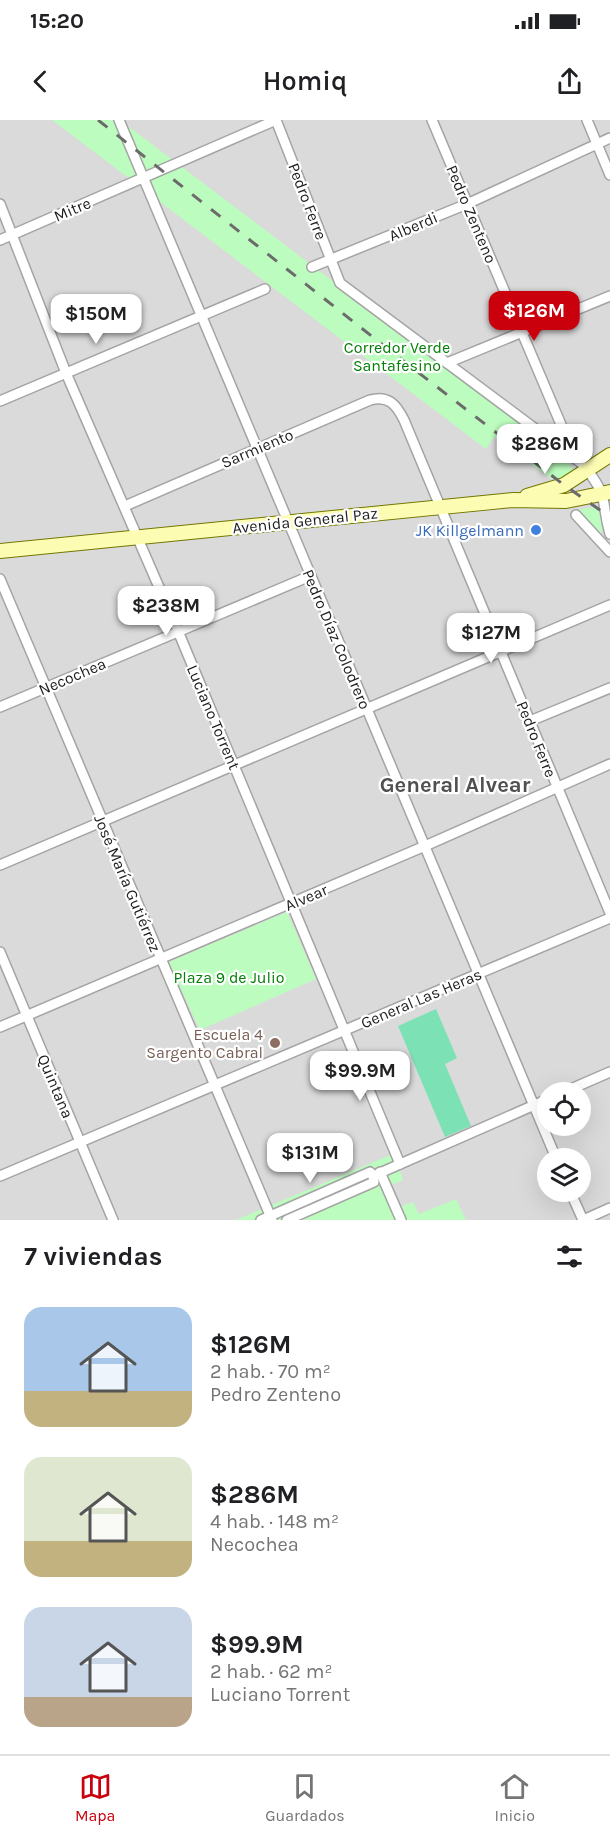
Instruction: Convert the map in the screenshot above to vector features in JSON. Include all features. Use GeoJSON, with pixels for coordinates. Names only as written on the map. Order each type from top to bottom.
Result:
{"type":"FeatureCollection","features":[{"type":"Feature","properties":{"kind":"main road"},"geometry":{"type":"LineString","coordinates":[[513,500],[564,485],[584,466],[610,455]]}},
{"type":"Feature","properties":{"kind":"main road","name":"Avenida General Paz"},"geometry":{"type":"LineString","coordinates":[[0,551],[439,506],[513,500],[566,501],[609,492]]}},
{"type":"Feature","properties":{"kind":"street","name":"Pedro Díaz Colodrero"},"geometry":{"type":"LineString","coordinates":[[118,120],[552,1148]]}},
{"type":"Feature","properties":{"kind":"street","name":"Mitre"},"geometry":{"type":"LineString","coordinates":[[0,240],[276,120]]}},
{"type":"Feature","properties":{"kind":"street","name":"Pedro Ferre"},"geometry":{"type":"LineString","coordinates":[[276,120],[340,283],[447,363]]}},
{"type":"Feature","properties":{"kind":"street","name":"Pedro Zenteno"},"geometry":{"type":"LineString","coordinates":[[432,120],[565,434],[584,466],[601,481],[609,492]]}},
{"type":"Feature","properties":{"kind":"street"},"geometry":{"type":"LineString","coordinates":[[587,120],[610,175]]}},
{"type":"Feature","properties":{"kind":"street","name":"Alberdi"},"geometry":{"type":"LineString","coordinates":[[312,267],[466,204],[610,138]]}},
{"type":"Feature","properties":{"kind":"street","name":"Luciano Torrent"},"geometry":{"type":"LineString","coordinates":[[0,204],[66,373],[138,536],[400,1164]]}},
{"type":"Feature","properties":{"kind":"street"},"geometry":{"type":"LineString","coordinates":[[0,401],[265,289]]}},
{"type":"Feature","properties":{"kind":"street"},"geometry":{"type":"LineString","coordinates":[[447,363],[610,296]]}},
{"type":"Feature","properties":{"kind":"street"},"geometry":{"type":"LineString","coordinates":[[447,363],[584,466]]}},
{"type":"Feature","properties":{"kind":"street","name":"Sarmiento"},"geometry":{"type":"LineString","coordinates":[[125,506],[370,400],[382,398],[391,401]]}},
{"type":"Feature","properties":{"kind":"street","name":"Pedro Ferre"},"geometry":{"type":"LineString","coordinates":[[391,401],[404,420],[610,913]]}},
{"type":"Feature","properties":{"kind":"street"},"geometry":{"type":"LineString","coordinates":[[609,492],[610,534]]}},
{"type":"Feature","properties":{"kind":"street"},"geometry":{"type":"LineString","coordinates":[[576,515],[610,552]]}},
{"type":"Feature","properties":{"kind":"street","name":"Necochea"},"geometry":{"type":"LineString","coordinates":[[0,707],[310,576]]}},
{"type":"Feature","properties":{"kind":"street","name":"José María Gutiérrez"},"geometry":{"type":"LineString","coordinates":[[0,579],[268,1219]]}},
{"type":"Feature","properties":{"kind":"street"},"geometry":{"type":"LineString","coordinates":[[0,865],[234,764],[501,654],[610,605]]}},
{"type":"Feature","properties":{"kind":"street"},"geometry":{"type":"LineString","coordinates":[[530,721],[610,688]]}},
{"type":"Feature","properties":{"kind":"street","name":"Alvear"},"geometry":{"type":"LineString","coordinates":[[0,1027],[425,846],[610,764]]}},
{"type":"Feature","properties":{"kind":"street","name":"General Las Heras"},"geometry":{"type":"LineString","coordinates":[[0,1176],[610,918]]}},
{"type":"Feature","properties":{"kind":"street","name":"Quintana"},"geometry":{"type":"LineString","coordinates":[[0,952],[113,1220]]}},
{"type":"Feature","properties":{"kind":"street"},"geometry":{"type":"LineString","coordinates":[[587,1082],[610,1072]]}},
{"type":"Feature","properties":{"kind":"street"},"geometry":{"type":"LineString","coordinates":[[268,1219],[370,1172],[377,1174],[537,1104]]}},
{"type":"Feature","properties":{"kind":"street"},"geometry":{"type":"LineString","coordinates":[[287,1220],[374,1182],[377,1174]]}},
{"type":"Feature","properties":{"kind":"street"},"geometry":{"type":"LineString","coordinates":[[377,1174],[401,1220]]}},
{"type":"Feature","properties":{"kind":"street"},"geometry":{"type":"LineString","coordinates":[[575,1202],[583,1220],[610,1208]]}},
{"type":"Feature","properties":{"kind":"shaded area"},"geometry":{"type":"Polygon","coordinates":[[[0,120],[610,120],[610,1220],[0,1220],[0,120]]]}},
{"type":"Feature","properties":{"kind":"green space","name":"Corredor Verde Santafesino"},"geometry":{"type":"Polygon","coordinates":[[[52,120],[120,120],[565,457],[574,471],[552,479],[494,437],[486,449],[52,120]]]}},
{"type":"Feature","properties":{"kind":"green space"},"geometry":{"type":"Polygon","coordinates":[[[603,506],[601,536],[575,510],[603,506]]]}},
{"type":"Feature","properties":{"kind":"green space","name":"Plaza 9 de Julio"},"geometry":{"type":"Polygon","coordinates":[[[287,912],[316,979],[200,1030],[168,962],[287,912]]]}},
{"type":"Feature","properties":{"kind":"green space"},"geometry":{"type":"Polygon","coordinates":[[[436,1009],[457,1058],[445,1064],[471,1126],[445,1137],[398,1026],[436,1009]]]}},
{"type":"Feature","properties":{"kind":"green space"},"geometry":{"type":"Polygon","coordinates":[[[395,1153],[403,1180],[391,1185],[400,1207],[413,1202],[419,1214],[456,1199],[466,1220],[236,1220],[395,1153]]]}},
{"type":"Feature","properties":{"kind":"railway"},"geometry":{"type":"LineString","coordinates":[[98,120],[393,353],[564,485],[610,517]]}},
{"type":"Feature","properties":{"kind":"place","name":"JK Killgelmann"},"geometry":{"type":"Point","coordinates":[536,530]}},
{"type":"Feature","properties":{"kind":"place","name":"Escuela 4 Sargento Cabral"},"geometry":{"type":"Point","coordinates":[275,1043]}},
{"type":"Feature","properties":{"kind":"district","name":"General Alvear"},"geometry":{"type":"Point","coordinates":[455,784]}}]}
